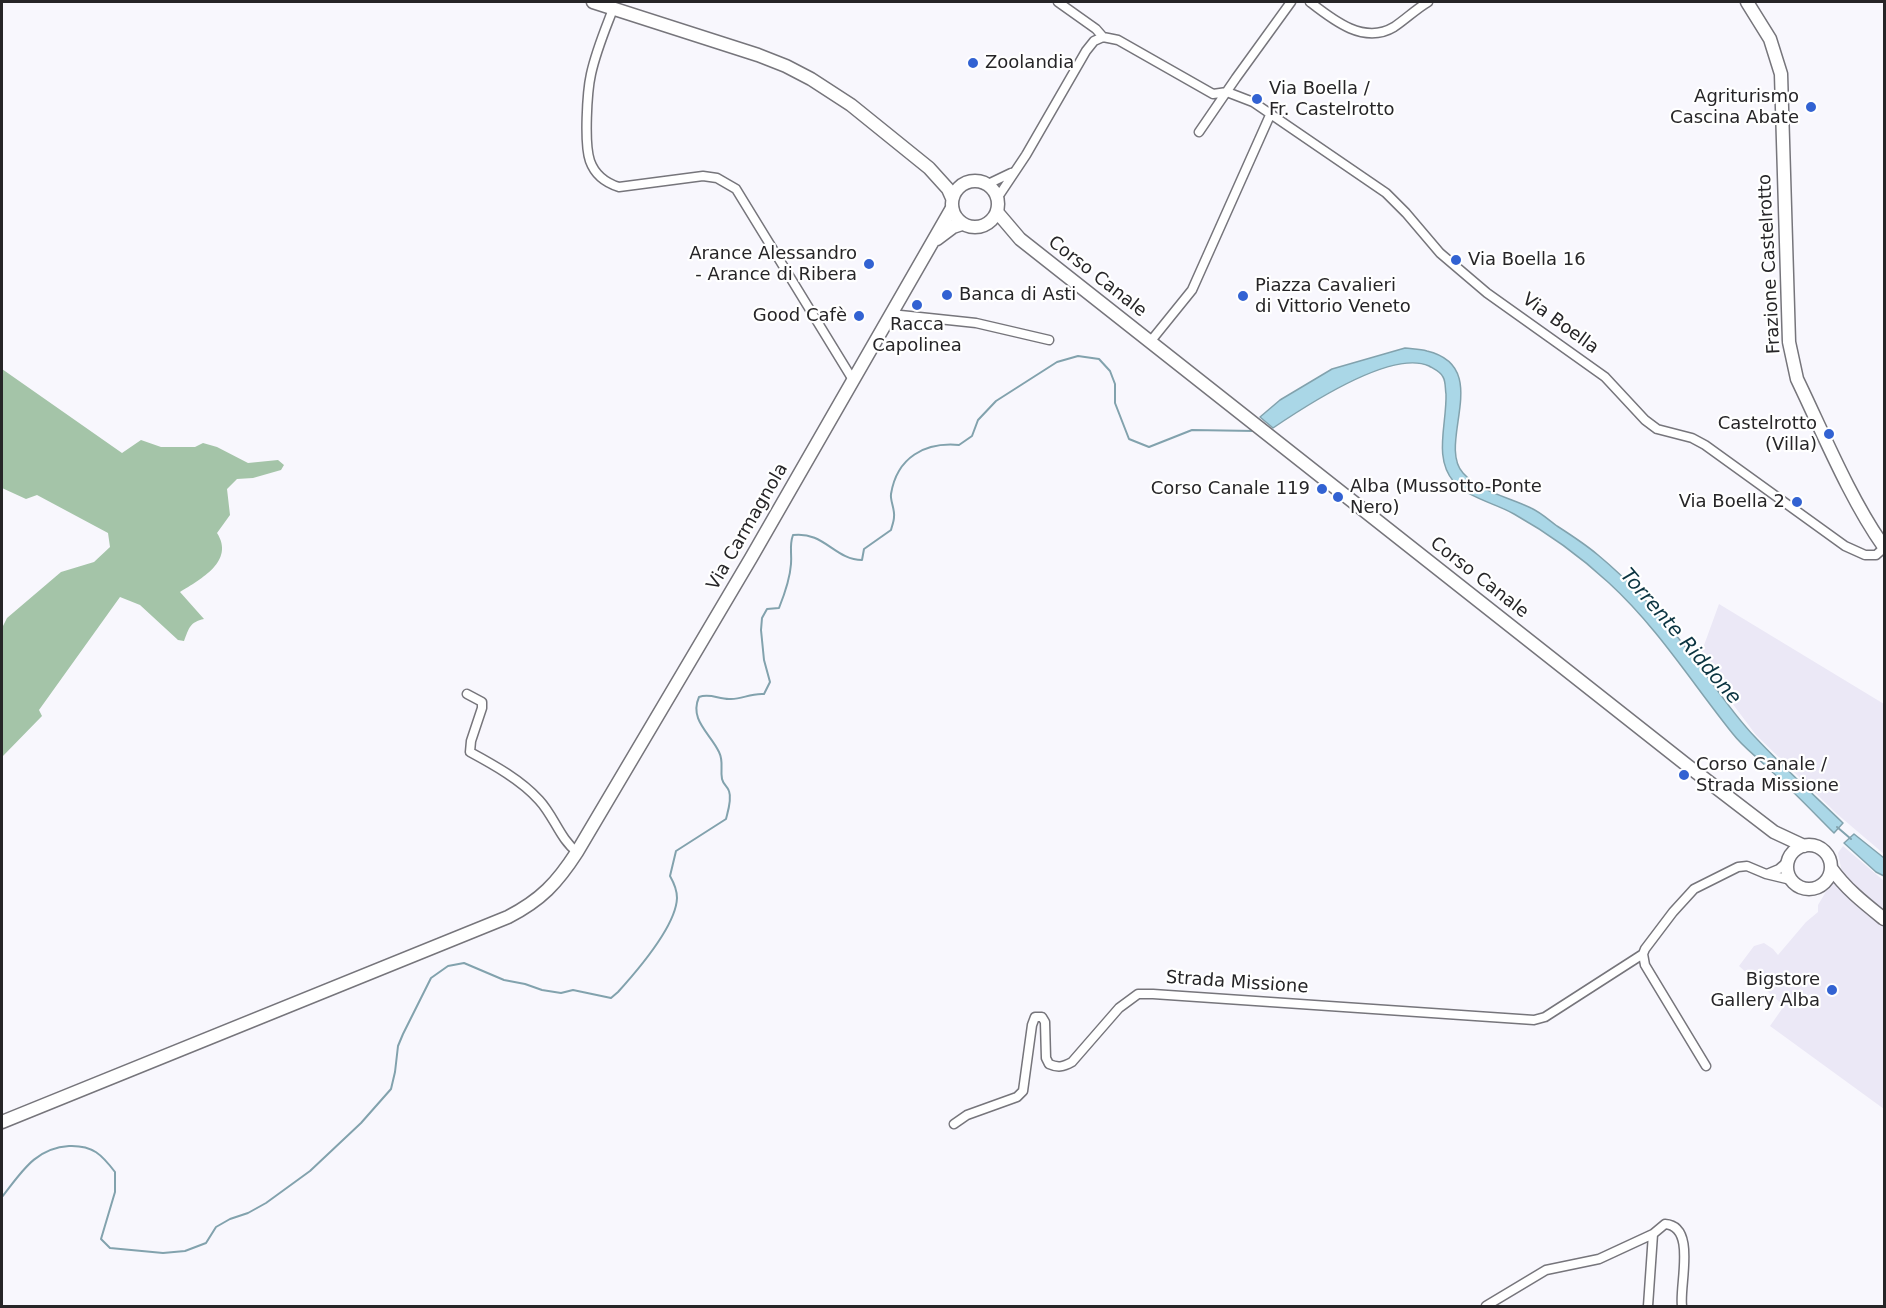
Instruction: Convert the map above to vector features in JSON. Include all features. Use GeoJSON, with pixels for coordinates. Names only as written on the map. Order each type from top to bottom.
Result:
{"type":"FeatureCollection","features":[{"type":"Feature","properties":{"kind":"main road"},"geometry":{"type":"LineString","coordinates":[[593,2],[786,66],[851,105],[929,168],[948,189],[954,214],[962,224]]}},
{"type":"Feature","properties":{"kind":"main road","name":"Frazione Castelrotto"},"geometry":{"type":"LineString","coordinates":[[1747,2],[1770,39],[1781,74],[1791,359],[1797,379],[1851,490],[1884,548]]}},
{"type":"Feature","properties":{"kind":"main road"},"geometry":{"type":"LineString","coordinates":[[929,168],[947,177],[988,184],[998,197],[997,212],[987,224]]}},
{"type":"Feature","properties":{"kind":"main road"},"geometry":{"type":"LineString","coordinates":[[952,203],[956,190],[966,182]]}},
{"type":"Feature","properties":{"kind":"main road","name":"Via Carmagnola"},"geometry":{"type":"LineString","coordinates":[[2,1122],[508,917],[526,908],[545,894],[562,876],[672,691],[932,244],[952,203]]}},
{"type":"Feature","properties":{"kind":"main road","name":"Corso Canale"},"geometry":{"type":"LineString","coordinates":[[997,212],[1020,239],[1774,832],[1804,846],[1812,845],[1824,851],[1831,868],[1841,882],[1884,919]]}},
{"type":"Feature","properties":{"kind":"main road","name":"Via Carmagnola"},"geometry":{"type":"LineString","coordinates":[[932,244],[962,224]]}},
{"type":"Feature","properties":{"kind":"main road","name":"Corso Canale"},"geometry":{"type":"LineString","coordinates":[[962,224],[975,227],[987,224],[1020,239]]}},
{"type":"Feature","properties":{"kind":"main road","name":"Corso Canale"},"geometry":{"type":"LineString","coordinates":[[1774,832],[1785,847],[1788,875],[1799,887],[1807,889],[1832,885],[1853,894]]}},
{"type":"Feature","properties":{"kind":"main road"},"geometry":{"type":"LineString","coordinates":[[1788,859],[1798,848],[1804,846]]}},
{"type":"Feature","properties":{"kind":"main road"},"geometry":{"type":"LineString","coordinates":[[1822,885],[1827,880],[1831,868]]}},
{"type":"Feature","properties":{"kind":"street","name":"Via Boella"},"geometry":{"type":"LineString","coordinates":[[1058,2],[1096,28],[1102,37],[1118,40],[1213,94],[1227,92],[1253,102],[1386,194],[1406,213],[1440,253],[1487,293],[1605,377],[1645,420],[1657,429],[1692,438],[1706,445],[1845,546],[1864,555],[1876,555],[1884,548]]}},
{"type":"Feature","properties":{"kind":"street"},"geometry":{"type":"LineString","coordinates":[[1199,132],[1291,2]]}},
{"type":"Feature","properties":{"kind":"street"},"geometry":{"type":"LineString","coordinates":[[1310,2],[1362,34],[1378,33],[1392,28],[1428,2]]}},
{"type":"Feature","properties":{"kind":"street"},"geometry":{"type":"LineString","coordinates":[[613,9],[590,75],[587,111],[588,149],[593,168],[608,184],[620,188],[703,176],[717,178],[735,189],[853,380]]}},
{"type":"Feature","properties":{"kind":"street"},"geometry":{"type":"LineString","coordinates":[[998,197],[1017,170],[1086,51],[1094,41],[1102,37]]}},
{"type":"Feature","properties":{"kind":"street"},"geometry":{"type":"LineString","coordinates":[[1150,342],[1192,290],[1271,113]]}},
{"type":"Feature","properties":{"kind":"street"},"geometry":{"type":"LineString","coordinates":[[988,184],[1017,170]]}},
{"type":"Feature","properties":{"kind":"street"},"geometry":{"type":"LineString","coordinates":[[891,314],[976,323],[1049,340]]}},
{"type":"Feature","properties":{"kind":"street"},"geometry":{"type":"LineString","coordinates":[[467,694],[482,702],[470,752],[494,765],[530,791],[547,810],[567,844],[577,852]]}},
{"type":"Feature","properties":{"kind":"street"},"geometry":{"type":"LineString","coordinates":[[1766,874],[1779,869],[1788,859]]}},
{"type":"Feature","properties":{"kind":"street","name":"Strada Missione"},"geometry":{"type":"LineString","coordinates":[[954,1124],[967,1115],[1011,1100],[1023,1091],[1032,1024],[1035,1017],[1042,1017],[1045,1022],[1046,1058],[1049,1064],[1056,1067],[1064,1067],[1072,1062],[1119,1008],[1138,994],[1534,1020],[1545,1017],[1643,954],[1673,912],[1699,885],[1738,867],[1747,866],[1766,874],[1791,880]]}},
{"type":"Feature","properties":{"kind":"street"},"geometry":{"type":"LineString","coordinates":[[1643,954],[1645,964],[1706,1066]]}},
{"type":"Feature","properties":{"kind":"street"},"geometry":{"type":"LineString","coordinates":[[1486,1306],[1546,1270],[1599,1259],[1653,1234],[1665,1224],[1673,1224],[1685,1241],[1682,1306]]}},
{"type":"Feature","properties":{"kind":"street"},"geometry":{"type":"LineString","coordinates":[[1648,1306],[1653,1234]]}},
{"type":"Feature","properties":{"kind":"shaded area"},"geometry":{"type":"Polygon","coordinates":[[[1719,604],[1884,704],[1884,854],[1837,814],[1756,735],[1699,659],[1719,604]]]}},
{"type":"Feature","properties":{"kind":"shaded area"},"geometry":{"type":"Polygon","coordinates":[[[1843,846],[1884,881],[1884,1109],[1770,1026],[1784,1006],[1739,966],[1754,946],[1764,943],[1778,955],[1806,922],[1818,912],[1818,905],[1827,890],[1842,873],[1838,853],[1843,846]]]}},
{"type":"Feature","properties":{"kind":"green space"},"geometry":{"type":"Polygon","coordinates":[[[2,369],[122,453],[141,440],[161,447],[195,447],[203,443],[217,447],[248,463],[278,460],[284,465],[281,470],[253,478],[237,479],[227,489],[230,515],[217,533],[222,552],[219,561],[206,575],[180,592],[204,619],[191,626],[184,641],[178,640],[140,605],[120,597],[39,710],[42,716],[2,757],[2,628],[7,618],[61,572],[94,562],[110,547],[108,533],[37,495],[26,499],[2,488],[2,369]]]}},
{"type":"Feature","properties":{"kind":"water"},"geometry":{"type":"Polygon","coordinates":[[[1405,348],[1427,351],[1447,360],[1457,373],[1461,389],[1455,444],[1456,460],[1463,473],[1486,490],[1538,512],[1588,547],[1624,578],[1670,628],[1746,727],[1843,823],[1834,833],[1737,739],[1659,637],[1609,583],[1576,555],[1539,529],[1507,510],[1467,493],[1454,482],[1444,462],[1442,440],[1446,394],[1444,379],[1439,372],[1429,366],[1413,363],[1393,366],[1348,383],[1273,428],[1260,417],[1280,400],[1332,369],[1405,348]]]}},
{"type":"Feature","properties":{"kind":"water"},"geometry":{"type":"Polygon","coordinates":[[[1854,834],[1884,858],[1884,876],[1876,872],[1844,843],[1854,834]]]}},
{"type":"Feature","properties":{"kind":"waterway","name":"Torrente Riddone"},"geometry":{"type":"LineString","coordinates":[[2,1197],[30,1163],[47,1151],[69,1146],[91,1149],[101,1156],[115,1172],[115,1192],[101,1239],[110,1248],[163,1253],[185,1251],[206,1243],[216,1227],[266,1203],[310,1171],[361,1123],[391,1089],[398,1046],[403,1034],[431,978],[448,966],[464,963],[504,980],[542,990],[561,993],[573,990],[611,998],[645,960],[670,922],[677,898],[670,876],[676,851],[726,819],[730,794],[722,779],[722,762],[715,745],[699,720],[697,705],[699,697],[703,696],[734,699],[764,694],[770,682],[764,660],[762,618],[767,609],[779,608],[788,581],[793,535],[813,537],[844,556],[862,560],[864,549],[891,530],[894,520],[891,494],[894,481],[906,461],[924,449],[959,445],[972,436],[978,420],[996,401],[1057,362],[1078,356],[1099,359],[1110,371],[1115,384],[1115,403],[1129,439],[1149,447],[1192,430],[1255,431]]}},
{"type":"Feature","properties":{"kind":"waterway","name":"Torrente Riddone"},"geometry":{"type":"LineString","coordinates":[[1837,827],[1851,839]]}},
{"type":"Feature","properties":{"kind":"place","name":"Zoolandia"},"geometry":{"type":"Point","coordinates":[973,63]}},
{"type":"Feature","properties":{"kind":"place","name":"Via Boella / Fr. Castelrotto"},"geometry":{"type":"Point","coordinates":[1257,99]}},
{"type":"Feature","properties":{"kind":"place","name":"Agriturismo Cascina Abate"},"geometry":{"type":"Point","coordinates":[1811,107]}},
{"type":"Feature","properties":{"kind":"place","name":"Via Boella 16"},"geometry":{"type":"Point","coordinates":[1456,260]}},
{"type":"Feature","properties":{"kind":"place","name":"Arance Alessandro - Arance di Ribera"},"geometry":{"type":"Point","coordinates":[869,264]}},
{"type":"Feature","properties":{"kind":"place","name":"Banca di Asti"},"geometry":{"type":"Point","coordinates":[947,295]}},
{"type":"Feature","properties":{"kind":"place","name":"Piazza Cavalieri di Vittorio Veneto"},"geometry":{"type":"Point","coordinates":[1243,296]}},
{"type":"Feature","properties":{"kind":"place","name":"Racca Capolinea"},"geometry":{"type":"Point","coordinates":[917,305]}},
{"type":"Feature","properties":{"kind":"place","name":"Good Cafè"},"geometry":{"type":"Point","coordinates":[859,316]}},
{"type":"Feature","properties":{"kind":"place","name":"Castelrotto (Villa)"},"geometry":{"type":"Point","coordinates":[1829,434]}},
{"type":"Feature","properties":{"kind":"place","name":"Corso Canale 119"},"geometry":{"type":"Point","coordinates":[1322,489]}},
{"type":"Feature","properties":{"kind":"place","name":"Alba (Mussotto-Ponte Nero)"},"geometry":{"type":"Point","coordinates":[1338,497]}},
{"type":"Feature","properties":{"kind":"place","name":"Via Boella 2"},"geometry":{"type":"Point","coordinates":[1797,502]}},
{"type":"Feature","properties":{"kind":"place","name":"Corso Canale / Strada Missione"},"geometry":{"type":"Point","coordinates":[1684,775]}},
{"type":"Feature","properties":{"kind":"place","name":"Bigstore Gallery Alba"},"geometry":{"type":"Point","coordinates":[1832,990]}}]}
